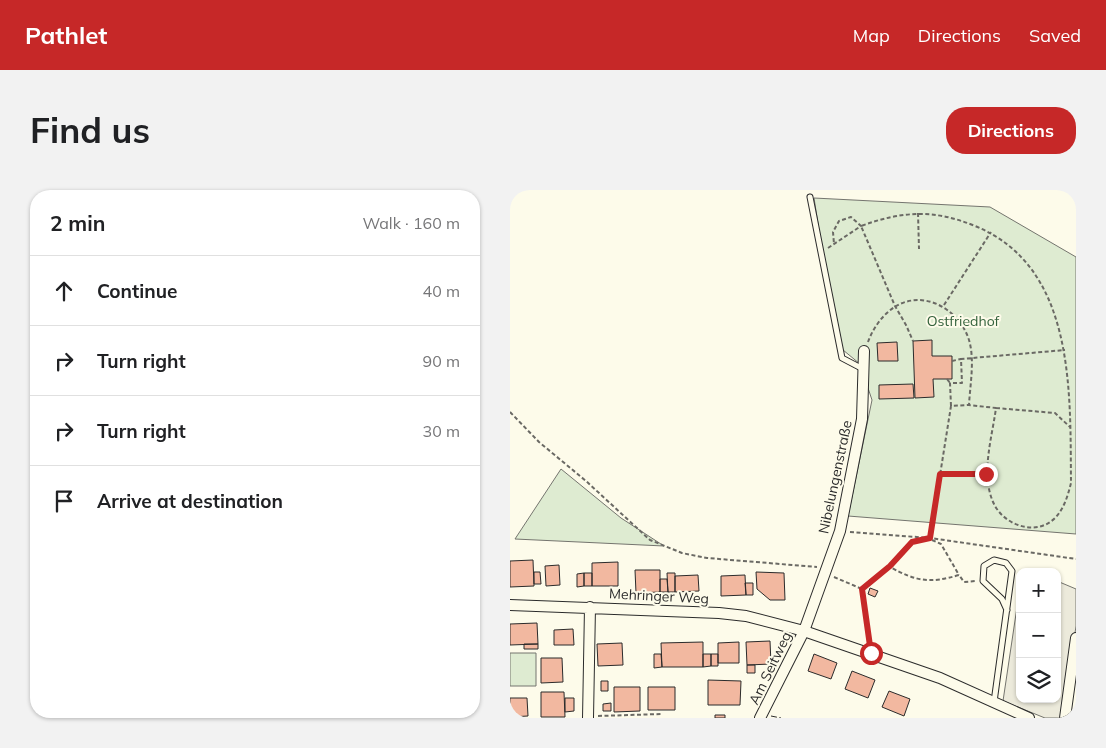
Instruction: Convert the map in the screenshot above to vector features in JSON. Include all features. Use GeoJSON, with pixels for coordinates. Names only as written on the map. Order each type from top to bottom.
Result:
{"type":"FeatureCollection","features":[{"type":"Feature","properties":{"kind":"street","name":"Nibelungenstraße"},"geometry":{"type":"LineString","coordinates":[[804,631],[840,531],[862,419],[864,351]]}},
{"type":"Feature","properties":{"kind":"street","name":"Mehringer Weg"},"geometry":{"type":"LineString","coordinates":[[510,605],[590,607],[746,616],[804,631]]}},
{"type":"Feature","properties":{"kind":"street"},"geometry":{"type":"LineString","coordinates":[[588,717],[590,607]]}},
{"type":"Feature","properties":{"kind":"street"},"geometry":{"type":"LineString","coordinates":[[804,631],[871,653],[1030,718]]}},
{"type":"Feature","properties":{"kind":"street","name":"Am Seitweg"},"geometry":{"type":"LineString","coordinates":[[760,718],[804,631]]}},
{"type":"Feature","properties":{"kind":"street"},"geometry":{"type":"LineString","coordinates":[[1065,718],[1076,638]]}},
{"type":"Feature","properties":{"kind":"lane"},"geometry":{"type":"LineString","coordinates":[[810,197],[842,358],[864,369]]}},
{"type":"Feature","properties":{"kind":"lane"},"geometry":{"type":"LineString","coordinates":[[994,702],[1007,610],[1012,571],[1006,563],[994,560],[984,566],[983,580],[1002,600],[1007,610]]}},
{"type":"Feature","properties":{"kind":"path"},"geometry":{"type":"LineString","coordinates":[[822,252],[861,226],[888,216],[918,213],[955,217],[991,232],[1016,251],[1036,273],[1054,313],[1065,350],[1070,427],[1071,483],[1064,504],[1055,519],[1041,526],[1024,527],[1004,519],[993,503],[986,474],[996,408]]}},
{"type":"Feature","properties":{"kind":"path"},"geometry":{"type":"LineString","coordinates":[[918,213],[919,249]]}},
{"type":"Feature","properties":{"kind":"path"},"geometry":{"type":"LineString","coordinates":[[834,244],[833,232],[839,221],[851,217],[861,226],[895,306],[913,341]]}},
{"type":"Feature","properties":{"kind":"path"},"geometry":{"type":"LineString","coordinates":[[944,305],[991,232]]}},
{"type":"Feature","properties":{"kind":"path"},"geometry":{"type":"LineString","coordinates":[[864,351],[873,328],[895,306],[921,301],[944,305],[958,318],[969,340],[972,359],[969,405]]}},
{"type":"Feature","properties":{"kind":"path"},"geometry":{"type":"LineString","coordinates":[[952,361],[1065,350]]}},
{"type":"Feature","properties":{"kind":"path"},"geometry":{"type":"LineString","coordinates":[[950,383],[962,383],[961,359]]}},
{"type":"Feature","properties":{"kind":"path"},"geometry":{"type":"LineString","coordinates":[[930,538],[951,406],[950,383],[947,379]]}},
{"type":"Feature","properties":{"kind":"path"},"geometry":{"type":"LineString","coordinates":[[951,406],[969,405],[1055,413],[1070,427]]}},
{"type":"Feature","properties":{"kind":"path"},"geometry":{"type":"LineString","coordinates":[[510,412],[540,442],[650,540],[682,553],[707,558],[826,570],[862,589]]}},
{"type":"Feature","properties":{"kind":"path"},"geometry":{"type":"LineString","coordinates":[[1071,472],[1076,472]]}},
{"type":"Feature","properties":{"kind":"path"},"geometry":{"type":"LineString","coordinates":[[940,474],[986,474]]}},
{"type":"Feature","properties":{"kind":"path"},"geometry":{"type":"LineString","coordinates":[[1071,483],[1076,483]]}},
{"type":"Feature","properties":{"kind":"path"},"geometry":{"type":"LineString","coordinates":[[840,531],[930,538],[1076,559]]}},
{"type":"Feature","properties":{"kind":"path"},"geometry":{"type":"LineString","coordinates":[[862,589],[890,566],[912,542],[930,538],[941,544],[964,582],[983,580]]}},
{"type":"Feature","properties":{"kind":"path"},"geometry":{"type":"LineString","coordinates":[[890,566],[913,579],[939,581],[959,575]]}},
{"type":"Feature","properties":{"kind":"path"},"geometry":{"type":"LineString","coordinates":[[862,589],[871,653]]}},
{"type":"Feature","properties":{"kind":"path"},"geometry":{"type":"LineString","coordinates":[[588,717],[661,714]]}},
{"type":"Feature","properties":{"kind":"green space","name":"Ostfriedhof"},"geometry":{"type":"Polygon","coordinates":[[[814,198],[990,207],[1076,257],[1076,534],[848,516],[872,400],[860,364],[837,345],[814,198]]]}},
{"type":"Feature","properties":{"kind":"green space"},"geometry":{"type":"Polygon","coordinates":[[[561,469],[621,518],[664,546],[515,539],[561,469]]]}},
{"type":"Feature","properties":{"kind":"green space"},"geometry":{"type":"Polygon","coordinates":[[[510,653],[536,653],[536,686],[510,686],[510,653]]]}},
{"type":"Feature","properties":{"kind":"shaded area"},"geometry":{"type":"Polygon","coordinates":[[[1061,583],[1076,589],[1076,626],[1063,718],[1045,718],[1003,701],[1016,614],[1016,703],[1061,703],[1061,583]]]}},
{"type":"Feature","properties":{"kind":"building"},"geometry":{"type":"Polygon","coordinates":[[[932,340],[932,356],[952,356],[952,379],[933,379],[934,397],[915,398],[913,341],[932,340]]]}},
{"type":"Feature","properties":{"kind":"building"},"geometry":{"type":"Polygon","coordinates":[[[897,342],[898,361],[878,361],[877,343],[897,342]]]}},
{"type":"Feature","properties":{"kind":"building"},"geometry":{"type":"Polygon","coordinates":[[[913,384],[914,398],[879,399],[879,385],[913,384]]]}},
{"type":"Feature","properties":{"kind":"building"},"geometry":{"type":"Polygon","coordinates":[[[533,560],[534,586],[510,587],[510,561],[533,560]]]}},
{"type":"Feature","properties":{"kind":"building"},"geometry":{"type":"Polygon","coordinates":[[[618,562],[618,586],[592,586],[592,563],[618,562]]]}},
{"type":"Feature","properties":{"kind":"building"},"geometry":{"type":"Polygon","coordinates":[[[559,565],[560,585],[546,586],[545,566],[559,565]]]}},
{"type":"Feature","properties":{"kind":"building"},"geometry":{"type":"Polygon","coordinates":[[[635,570],[660,570],[660,592],[636,593],[635,570]]]}},
{"type":"Feature","properties":{"kind":"building"},"geometry":{"type":"Polygon","coordinates":[[[534,572],[540,572],[541,584],[534,584],[534,572]]]}},
{"type":"Feature","properties":{"kind":"building"},"geometry":{"type":"Polygon","coordinates":[[[756,572],[784,573],[785,600],[770,600],[757,589],[756,572]]]}},
{"type":"Feature","properties":{"kind":"building"},"geometry":{"type":"Polygon","coordinates":[[[584,573],[592,573],[592,586],[584,586],[584,573]]]}},
{"type":"Feature","properties":{"kind":"building"},"geometry":{"type":"Polygon","coordinates":[[[584,573],[584,586],[577,587],[577,574],[584,573]]]}},
{"type":"Feature","properties":{"kind":"building"},"geometry":{"type":"Polygon","coordinates":[[[667,573],[675,573],[675,592],[668,592],[667,573]]]}},
{"type":"Feature","properties":{"kind":"building"},"geometry":{"type":"Polygon","coordinates":[[[698,575],[699,591],[675,592],[675,576],[698,575]]]}},
{"type":"Feature","properties":{"kind":"building"},"geometry":{"type":"Polygon","coordinates":[[[745,575],[746,595],[721,596],[721,576],[745,575]]]}},
{"type":"Feature","properties":{"kind":"building"},"geometry":{"type":"Polygon","coordinates":[[[660,579],[667,579],[668,592],[660,592],[660,579]]]}},
{"type":"Feature","properties":{"kind":"building"},"geometry":{"type":"Polygon","coordinates":[[[745,583],[753,583],[753,595],[746,595],[745,583]]]}},
{"type":"Feature","properties":{"kind":"building"},"geometry":{"type":"Polygon","coordinates":[[[870,588],[878,591],[875,597],[868,594],[870,588]]]}},
{"type":"Feature","properties":{"kind":"building"},"geometry":{"type":"Polygon","coordinates":[[[537,623],[538,644],[510,645],[510,624],[537,623]]]}},
{"type":"Feature","properties":{"kind":"building"},"geometry":{"type":"Polygon","coordinates":[[[573,629],[574,645],[554,645],[554,630],[573,629]]]}},
{"type":"Feature","properties":{"kind":"building"},"geometry":{"type":"Polygon","coordinates":[[[770,641],[771,664],[747,665],[746,642],[770,641]]]}},
{"type":"Feature","properties":{"kind":"building"},"geometry":{"type":"Polygon","coordinates":[[[703,642],[703,667],[662,667],[661,643],[703,642]]]}},
{"type":"Feature","properties":{"kind":"building"},"geometry":{"type":"Polygon","coordinates":[[[739,642],[739,663],[718,663],[718,643],[739,642]]]}},
{"type":"Feature","properties":{"kind":"building"},"geometry":{"type":"Polygon","coordinates":[[[622,643],[623,665],[598,666],[597,644],[622,643]]]}},
{"type":"Feature","properties":{"kind":"building"},"geometry":{"type":"Polygon","coordinates":[[[524,644],[538,644],[538,649],[524,649],[524,644]]]}},
{"type":"Feature","properties":{"kind":"building"},"geometry":{"type":"Polygon","coordinates":[[[654,654],[661,654],[662,667],[654,668],[654,654]]]}},
{"type":"Feature","properties":{"kind":"building"},"geometry":{"type":"Polygon","coordinates":[[[703,654],[711,654],[711,666],[703,667],[703,654]]]}},
{"type":"Feature","properties":{"kind":"building"},"geometry":{"type":"Polygon","coordinates":[[[711,654],[718,654],[718,666],[711,666],[711,654]]]}},
{"type":"Feature","properties":{"kind":"building"},"geometry":{"type":"Polygon","coordinates":[[[814,654],[837,663],[831,679],[808,671],[814,654]]]}},
{"type":"Feature","properties":{"kind":"building"},"geometry":{"type":"Polygon","coordinates":[[[541,658],[562,658],[563,682],[541,683],[541,658]]]}},
{"type":"Feature","properties":{"kind":"building"},"geometry":{"type":"Polygon","coordinates":[[[747,665],[755,665],[755,673],[747,673],[747,665]]]}},
{"type":"Feature","properties":{"kind":"building"},"geometry":{"type":"Polygon","coordinates":[[[852,671],[875,680],[868,698],[845,689],[852,671]]]}},
{"type":"Feature","properties":{"kind":"building"},"geometry":{"type":"Polygon","coordinates":[[[708,680],[741,681],[740,705],[708,705],[708,680]]]}},
{"type":"Feature","properties":{"kind":"building"},"geometry":{"type":"Polygon","coordinates":[[[601,681],[608,681],[608,691],[601,691],[601,681]]]}},
{"type":"Feature","properties":{"kind":"building"},"geometry":{"type":"Polygon","coordinates":[[[614,687],[640,687],[640,711],[614,712],[614,687]]]}},
{"type":"Feature","properties":{"kind":"building"},"geometry":{"type":"Polygon","coordinates":[[[648,687],[675,687],[675,710],[648,710],[648,687]]]}},
{"type":"Feature","properties":{"kind":"building"},"geometry":{"type":"Polygon","coordinates":[[[889,691],[910,699],[904,716],[882,707],[889,691]]]}},
{"type":"Feature","properties":{"kind":"building"},"geometry":{"type":"Polygon","coordinates":[[[541,692],[564,692],[565,717],[541,717],[541,692]]]}},
{"type":"Feature","properties":{"kind":"building"},"geometry":{"type":"Polygon","coordinates":[[[510,698],[527,698],[528,716],[510,717],[510,698]]]}},
{"type":"Feature","properties":{"kind":"building"},"geometry":{"type":"Polygon","coordinates":[[[565,698],[574,698],[574,711],[565,712],[565,698]]]}},
{"type":"Feature","properties":{"kind":"building"},"geometry":{"type":"Polygon","coordinates":[[[611,703],[611,711],[603,711],[603,704],[611,703]]]}},
{"type":"Feature","properties":{"kind":"building"},"geometry":{"type":"Polygon","coordinates":[[[715,715],[725,715],[725,718],[715,718],[715,715]]]}},
{"type":"Feature","properties":{"kind":"fence"},"geometry":{"type":"LineString","coordinates":[[771,716],[781,718]]}},
{"type":"Feature","properties":{"kind":"route"},"geometry":{"type":"LineString","coordinates":[[871,653],[862,589],[890,566],[912,542],[930,538],[940,474],[986,474]]}}]}
